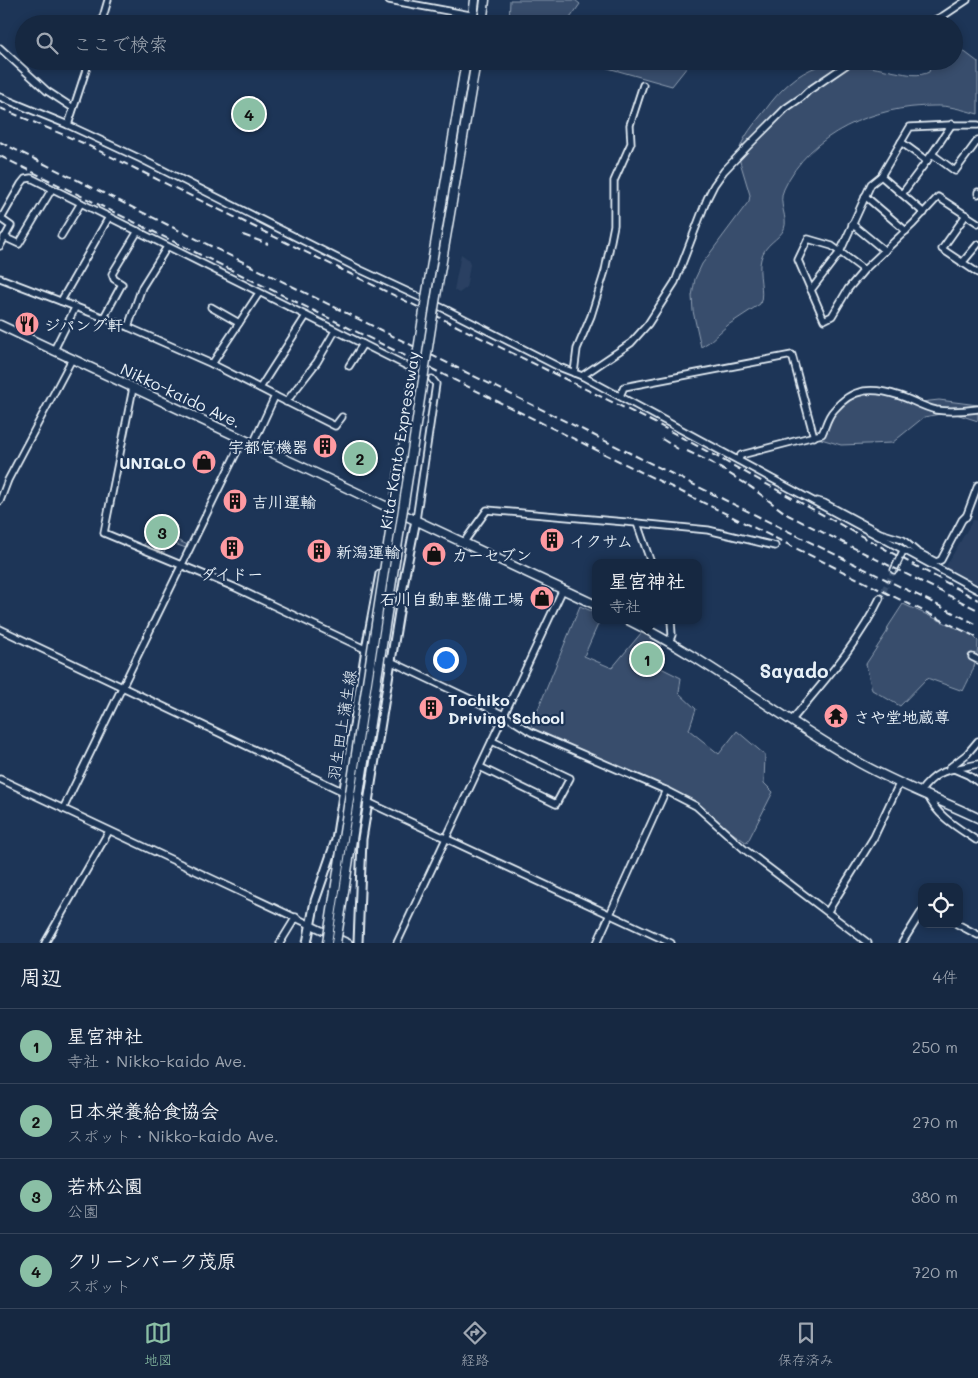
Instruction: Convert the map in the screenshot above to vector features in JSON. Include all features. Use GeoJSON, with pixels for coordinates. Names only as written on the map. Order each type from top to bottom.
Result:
{"type":"FeatureCollection","features":[{"type":"Feature","properties":{"kind":"highway"},"geometry":{"type":"LineString","coordinates":[[472,15],[475,0]]}},
{"type":"Feature","properties":{"kind":"highway"},"geometry":{"type":"LineString","coordinates":[[483,15],[485,0]]}},
{"type":"Feature","properties":{"kind":"highway","name":"Kita-Kanto Expressway"},"geometry":{"type":"LineString","coordinates":[[327,943],[463,70]]}},
{"type":"Feature","properties":{"kind":"highway","name":"Kita-Kanto Expressway"},"geometry":{"type":"LineString","coordinates":[[336,943],[426,359],[474,70]]}},
{"type":"Feature","properties":{"kind":"highway","name":"Nikko-kaido Ave."},"geometry":{"type":"LineString","coordinates":[[0,325],[592,603]]}},
{"type":"Feature","properties":{"kind":"highway"},"geometry":{"type":"LineString","coordinates":[[635,624],[669,642],[849,758],[899,784],[978,818]]}},
{"type":"Feature","properties":{"kind":"main road","name":"羽生田上蒲生線"},"geometry":{"type":"LineString","coordinates":[[307,943],[315,901],[336,840],[366,649],[392,509]]}},
{"type":"Feature","properties":{"kind":"main road"},"geometry":{"type":"LineString","coordinates":[[358,943],[360,852],[416,520]]}},
{"type":"Feature","properties":{"kind":"street"},"geometry":{"type":"LineString","coordinates":[[104,15],[108,0]]}},
{"type":"Feature","properties":{"kind":"street"},"geometry":{"type":"LineString","coordinates":[[389,0],[470,15],[471,0]]}},
{"type":"Feature","properties":{"kind":"street"},"geometry":{"type":"LineString","coordinates":[[944,15],[967,0]]}},
{"type":"Feature","properties":{"kind":"street"},"geometry":{"type":"LineString","coordinates":[[0,48],[15,62]]}},
{"type":"Feature","properties":{"kind":"street"},"geometry":{"type":"LineString","coordinates":[[24,70],[47,91],[73,108]]}},
{"type":"Feature","properties":{"kind":"street"},"geometry":{"type":"LineString","coordinates":[[68,125],[86,70]]}},
{"type":"Feature","properties":{"kind":"street"},"geometry":{"type":"LineString","coordinates":[[423,300],[462,70]]}},
{"type":"Feature","properties":{"kind":"street"},"geometry":{"type":"LineString","coordinates":[[582,376],[631,343],[648,324],[675,282],[707,199],[724,171],[786,108],[839,70]]}},
{"type":"Feature","properties":{"kind":"street"},"geometry":{"type":"LineString","coordinates":[[574,373],[577,349],[591,316],[604,271],[614,225],[614,181],[631,143],[630,126],[643,85]]}},
{"type":"Feature","properties":{"kind":"street"},"geometry":{"type":"LineString","coordinates":[[0,97],[68,125],[141,159],[361,270],[582,376],[978,590]]}},
{"type":"Feature","properties":{"kind":"street"},"geometry":{"type":"LineString","coordinates":[[811,290],[840,252],[871,184],[881,176],[910,127],[952,124],[978,125]]}},
{"type":"Feature","properties":{"kind":"street"},"geometry":{"type":"LineString","coordinates":[[902,194],[952,124]]}},
{"type":"Feature","properties":{"kind":"street"},"geometry":{"type":"LineString","coordinates":[[932,154],[955,171],[978,140]]}},
{"type":"Feature","properties":{"kind":"street"},"geometry":{"type":"LineString","coordinates":[[901,142],[927,160]]}},
{"type":"Feature","properties":{"kind":"street"},"geometry":{"type":"LineString","coordinates":[[881,176],[924,213]]}},
{"type":"Feature","properties":{"kind":"street"},"geometry":{"type":"LineString","coordinates":[[0,246],[10,226],[1,219],[25,179],[31,178],[407,366]]}},
{"type":"Feature","properties":{"kind":"street"},"geometry":{"type":"LineString","coordinates":[[4,237],[19,244],[52,189]]}},
{"type":"Feature","properties":{"kind":"street"},"geometry":{"type":"LineString","coordinates":[[865,196],[906,231]]}},
{"type":"Feature","properties":{"kind":"street"},"geometry":{"type":"LineString","coordinates":[[864,270],[832,246],[808,238],[798,260],[824,320],[832,316],[848,289],[864,270],[906,231],[938,197],[978,223]]}},
{"type":"Feature","properties":{"kind":"street"},"geometry":{"type":"LineString","coordinates":[[61,236],[81,203]]}},
{"type":"Feature","properties":{"kind":"street"},"geometry":{"type":"LineString","coordinates":[[966,215],[942,249],[978,274]]}},
{"type":"Feature","properties":{"kind":"street"},"geometry":{"type":"LineString","coordinates":[[61,301],[109,216]]}},
{"type":"Feature","properties":{"kind":"street"},"geometry":{"type":"LineString","coordinates":[[852,224],[885,251]]}},
{"type":"Feature","properties":{"kind":"street"},"geometry":{"type":"LineString","coordinates":[[103,319],[122,284],[114,280],[112,274],[138,231]]}},
{"type":"Feature","properties":{"kind":"street"},"geometry":{"type":"LineString","coordinates":[[962,263],[978,244]]}},
{"type":"Feature","properties":{"kind":"street"},"geometry":{"type":"LineString","coordinates":[[128,327],[142,287],[167,247]]}},
{"type":"Feature","properties":{"kind":"street"},"geometry":{"type":"LineString","coordinates":[[0,278],[61,301],[74,308],[128,327],[212,364],[335,426],[342,417]]}},
{"type":"Feature","properties":{"kind":"street"},"geometry":{"type":"LineString","coordinates":[[212,364],[259,293]]}},
{"type":"Feature","properties":{"kind":"street"},"geometry":{"type":"LineString","coordinates":[[211,307],[239,323]]}},
{"type":"Feature","properties":{"kind":"street"},"geometry":{"type":"LineString","coordinates":[[54,350],[74,308]]}},
{"type":"Feature","properties":{"kind":"street"},"geometry":{"type":"LineString","coordinates":[[260,388],[306,316]]}},
{"type":"Feature","properties":{"kind":"street"},"geometry":{"type":"LineString","coordinates":[[286,402],[317,362],[335,331]]}},
{"type":"Feature","properties":{"kind":"street"},"geometry":{"type":"LineString","coordinates":[[349,366],[363,344]]}},
{"type":"Feature","properties":{"kind":"street"},"geometry":{"type":"LineString","coordinates":[[620,396],[624,387],[792,355],[814,437]]}},
{"type":"Feature","properties":{"kind":"street"},"geometry":{"type":"LineString","coordinates":[[0,501],[8,480],[72,359]]}},
{"type":"Feature","properties":{"kind":"street"},"geometry":{"type":"LineString","coordinates":[[416,520],[436,384],[432,380]]}},
{"type":"Feature","properties":{"kind":"street"},"geometry":{"type":"LineString","coordinates":[[133,388],[104,533],[234,586],[504,715],[531,732],[666,790],[696,806],[744,849],[868,943]]}},
{"type":"Feature","properties":{"kind":"street"},"geometry":{"type":"LineString","coordinates":[[738,460],[741,455],[822,434],[827,419],[833,411],[852,394],[864,390],[882,391],[934,409],[957,412],[978,409]]}},
{"type":"Feature","properties":{"kind":"street"},"geometry":{"type":"LineString","coordinates":[[253,444],[275,396]]}},
{"type":"Feature","properties":{"kind":"street"},"geometry":{"type":"LineString","coordinates":[[63,809],[243,439]]}},
{"type":"Feature","properties":{"kind":"street"},"geometry":{"type":"LineString","coordinates":[[940,570],[963,527],[978,485]]}},
{"type":"Feature","properties":{"kind":"street"},"geometry":{"type":"LineString","coordinates":[[808,499],[824,503],[880,533],[903,540],[917,552],[936,562],[941,560],[962,520],[967,515]]}},
{"type":"Feature","properties":{"kind":"street"},"geometry":{"type":"LineString","coordinates":[[464,542],[487,510],[708,530],[775,546]]}},
{"type":"Feature","properties":{"kind":"street"},"geometry":{"type":"LineString","coordinates":[[637,523],[650,559]]}},
{"type":"Feature","properties":{"kind":"street"},"geometry":{"type":"LineString","coordinates":[[894,570],[903,551]]}},
{"type":"Feature","properties":{"kind":"street"},"geometry":{"type":"LineString","coordinates":[[397,943],[563,589]]}},
{"type":"Feature","properties":{"kind":"street"},"geometry":{"type":"LineString","coordinates":[[792,720],[856,640],[872,616],[880,598]]}},
{"type":"Feature","properties":{"kind":"street"},"geometry":{"type":"LineString","coordinates":[[669,642],[672,634],[671,624]]}},
{"type":"Feature","properties":{"kind":"street"},"geometry":{"type":"LineString","coordinates":[[0,629],[122,688],[671,943]]}},
{"type":"Feature","properties":{"kind":"street"},"geometry":{"type":"LineString","coordinates":[[480,767],[556,804],[570,778],[492,741]]}},
{"type":"Feature","properties":{"kind":"street"},"geometry":{"type":"LineString","coordinates":[[950,769],[968,754],[978,741]]}},
{"type":"Feature","properties":{"kind":"street"},"geometry":{"type":"LineString","coordinates":[[920,792],[934,775],[950,769],[978,764]]}},
{"type":"Feature","properties":{"kind":"street"},"geometry":{"type":"LineString","coordinates":[[950,769],[968,775],[978,782]]}},
{"type":"Feature","properties":{"kind":"street"},"geometry":{"type":"LineString","coordinates":[[0,779],[349,943]]}},
{"type":"Feature","properties":{"kind":"street"},"geometry":{"type":"LineString","coordinates":[[828,911],[874,838],[899,784]]}},
{"type":"Feature","properties":{"kind":"street"},"geometry":{"type":"LineString","coordinates":[[597,943],[666,790]]}},
{"type":"Feature","properties":{"kind":"street"},"geometry":{"type":"LineString","coordinates":[[928,796],[933,807],[940,815],[976,840]]}},
{"type":"Feature","properties":{"kind":"street"},"geometry":{"type":"LineString","coordinates":[[45,943],[109,831]]}},
{"type":"Feature","properties":{"kind":"street"},"geometry":{"type":"LineString","coordinates":[[902,943],[918,917]]}},
{"type":"Feature","properties":{"kind":"street"},"geometry":{"type":"LineString","coordinates":[[280,943],[296,918]]}},
{"type":"Feature","properties":{"kind":"street"},"geometry":{"type":"LineString","coordinates":[[963,927],[978,934]]}},
{"type":"Feature","properties":{"kind":"shaded area"},"geometry":{"type":"Polygon","coordinates":[[[510,0],[575,0],[580,4],[572,15],[509,15],[510,0]]]}},
{"type":"Feature","properties":{"kind":"shaded area"},"geometry":{"type":"Polygon","coordinates":[[[963,51],[978,62],[978,114],[939,106],[911,107],[889,111],[867,117],[846,127],[827,138],[810,152],[795,169],[782,194],[785,225],[782,233],[769,245],[761,259],[762,294],[760,304],[728,325],[701,347],[693,311],[692,296],[695,279],[702,264],[749,201],[750,195],[738,155],[746,136],[771,102],[796,78],[809,70],[888,70],[917,75],[929,72],[930,70],[963,70],[963,51]]]}},
{"type":"Feature","properties":{"kind":"shaded area"},"geometry":{"type":"Polygon","coordinates":[[[615,70],[685,70],[672,86],[615,70]]]}},
{"type":"Feature","properties":{"kind":"shaded area"},"geometry":{"type":"Polygon","coordinates":[[[461,254],[468,259],[470,265],[466,288],[459,293],[454,290],[461,254]]]}},
{"type":"Feature","properties":{"kind":"shaded area"},"geometry":{"type":"Polygon","coordinates":[[[876,389],[893,390],[921,402],[939,400],[978,405],[978,421],[956,414],[924,417],[892,443],[841,445],[811,436],[823,427],[846,398],[876,389]]]}},
{"type":"Feature","properties":{"kind":"shaded area"},"geometry":{"type":"Polygon","coordinates":[[[155,517],[177,526],[172,538],[188,545],[186,548],[169,542],[163,554],[143,547],[155,517]]]}},
{"type":"Feature","properties":{"kind":"shaded area"},"geometry":{"type":"Polygon","coordinates":[[[973,520],[978,521],[978,584],[945,568],[973,520]]]}},
{"type":"Feature","properties":{"kind":"shaded area"},"geometry":{"type":"Polygon","coordinates":[[[903,604],[972,635],[978,641],[976,661],[963,691],[927,678],[900,706],[872,690],[866,664],[903,604]]]}},
{"type":"Feature","properties":{"kind":"shaded area"},"geometry":{"type":"Polygon","coordinates":[[[580,606],[592,611],[592,624],[598,624],[584,656],[612,668],[642,632],[661,644],[655,665],[681,678],[679,693],[696,709],[689,730],[719,754],[737,731],[765,755],[764,783],[773,792],[747,843],[724,827],[697,802],[641,775],[610,764],[530,729],[580,606]]]}},
{"type":"Feature","properties":{"kind":"tunnel"},"geometry":{"type":"LineString","coordinates":[[880,598],[894,570]]}},
{"type":"Feature","properties":{"kind":"railway"},"geometry":{"type":"LineString","coordinates":[[0,108],[83,143],[659,425],[978,600]]}},
{"type":"Feature","properties":{"kind":"railway"},"geometry":{"type":"LineString","coordinates":[[0,142],[978,625]]}},
{"type":"Feature","properties":{"kind":"railway"},"geometry":{"type":"LineString","coordinates":[[0,156],[978,638]]}},
{"type":"Feature","properties":{"kind":"railway"},"geometry":{"type":"LineString","coordinates":[[243,235],[268,244]]}},
{"type":"Feature","properties":{"kind":"railway"},"geometry":{"type":"LineString","coordinates":[[662,439],[678,449]]}},
{"type":"Feature","properties":{"kind":"railway"},"geometry":{"type":"LineString","coordinates":[[687,451],[712,463],[754,489]]}},
{"type":"Feature","properties":{"kind":"railway"},"geometry":{"type":"LineString","coordinates":[[748,485],[788,515],[978,610]]}},
{"type":"Feature","properties":{"kind":"place","name":"クリーンパーク茂原"},"geometry":{"type":"Point","coordinates":[249,114]}},
{"type":"Feature","properties":{"kind":"place","name":"ジパング軒"},"geometry":{"type":"Point","coordinates":[27,324]}},
{"type":"Feature","properties":{"kind":"place","name":"宇都宮機器"},"geometry":{"type":"Point","coordinates":[325,446]}},
{"type":"Feature","properties":{"kind":"place","name":"日本栄養給食協会"},"geometry":{"type":"Point","coordinates":[360,458]}},
{"type":"Feature","properties":{"kind":"place","name":"UNIQLO"},"geometry":{"type":"Point","coordinates":[204,462]}},
{"type":"Feature","properties":{"kind":"place","name":"吉川運輸"},"geometry":{"type":"Point","coordinates":[235,501]}},
{"type":"Feature","properties":{"kind":"place","name":"若林公園"},"geometry":{"type":"Point","coordinates":[162,532]}},
{"type":"Feature","properties":{"kind":"place","name":"イクサム"},"geometry":{"type":"Point","coordinates":[552,540]}},
{"type":"Feature","properties":{"kind":"place","name":"ダイドー"},"geometry":{"type":"Point","coordinates":[232,548]}},
{"type":"Feature","properties":{"kind":"place","name":"新潟運輸"},"geometry":{"type":"Point","coordinates":[319,551]}},
{"type":"Feature","properties":{"kind":"place","name":"カーセブン"},"geometry":{"type":"Point","coordinates":[434,554]}},
{"type":"Feature","properties":{"kind":"place","name":"石川自動車整備工場"},"geometry":{"type":"Point","coordinates":[542,598]}},
{"type":"Feature","properties":{"kind":"place","name":"星宮神社"},"geometry":{"type":"Point","coordinates":[647,659]}},
{"type":"Feature","properties":{"kind":"place","name":"Tochiko Driving School"},"geometry":{"type":"Point","coordinates":[431,708]}},
{"type":"Feature","properties":{"kind":"place","name":"さや堂地蔵尊"},"geometry":{"type":"Point","coordinates":[836,716]}},
{"type":"Feature","properties":{"kind":"district","name":"Sayado"},"geometry":{"type":"Point","coordinates":[794,670]}}]}
